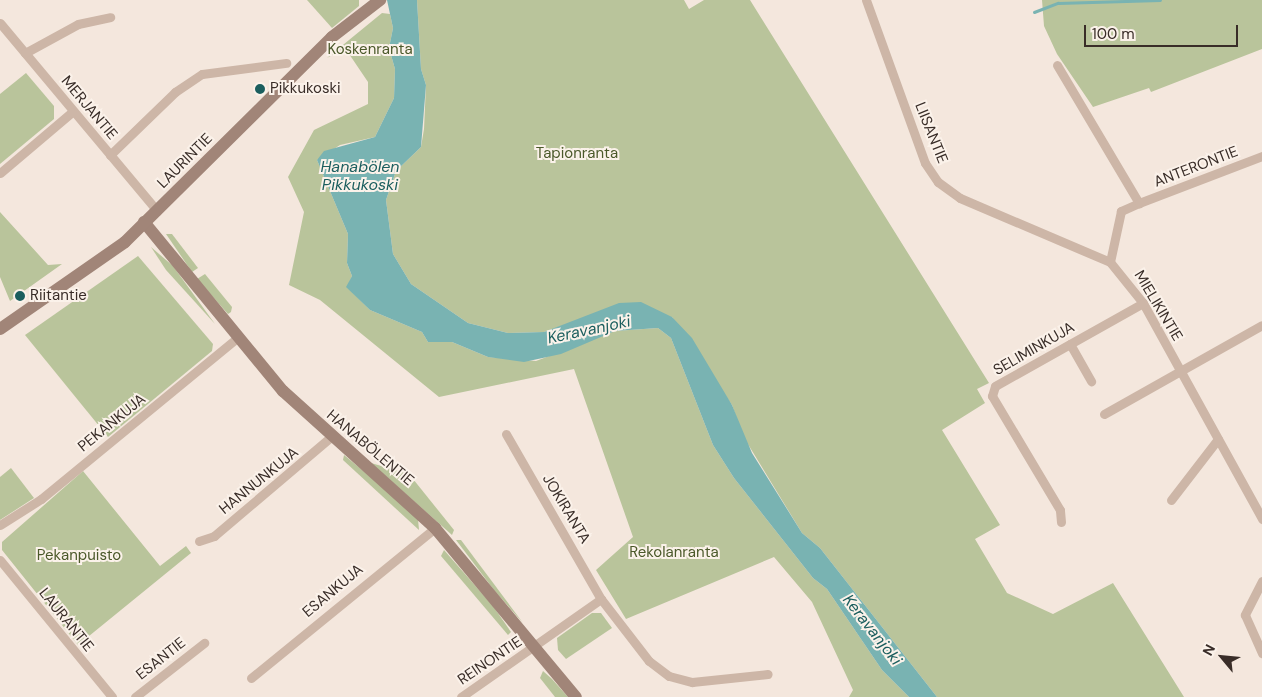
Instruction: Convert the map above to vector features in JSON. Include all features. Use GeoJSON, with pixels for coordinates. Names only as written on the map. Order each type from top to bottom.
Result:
{"type":"FeatureCollection","features":[{"type":"Feature","properties":{"kind":"street","name":"LIISANTIE"},"geometry":{"type":"LineString","coordinates":[[866,0],[925,164],[938,182],[960,198],[1110,262]]}},
{"type":"Feature","properties":{"kind":"street","name":"LAURINTIE"},"geometry":{"type":"LineString","coordinates":[[0,329],[84,273],[144,222],[326,43],[379,1]]}},
{"type":"Feature","properties":{"kind":"street"},"geometry":{"type":"LineString","coordinates":[[26,52],[86,21],[110,17]]}},
{"type":"Feature","properties":{"kind":"street","name":"MERJANTIE"},"geometry":{"type":"LineString","coordinates":[[0,23],[26,52],[72,112],[157,210]]}},
{"type":"Feature","properties":{"kind":"street"},"geometry":{"type":"LineString","coordinates":[[110,155],[175,92],[202,74],[286,63]]}},
{"type":"Feature","properties":{"kind":"street"},"geometry":{"type":"LineString","coordinates":[[1057,65],[1139,203],[1121,211],[1110,262]]}},
{"type":"Feature","properties":{"kind":"street"},"geometry":{"type":"LineString","coordinates":[[0,173],[72,112]]}},
{"type":"Feature","properties":{"kind":"street","name":"ANTERONTIE"},"geometry":{"type":"LineString","coordinates":[[1139,203],[1262,156]]}},
{"type":"Feature","properties":{"kind":"street","name":"HANABÖLENTIE"},"geometry":{"type":"LineString","coordinates":[[144,222],[299,408],[435,528],[576,697]]}},
{"type":"Feature","properties":{"kind":"street","name":"MIELIKINTIE"},"geometry":{"type":"LineString","coordinates":[[1110,262],[1143,303],[1262,520]]}},
{"type":"Feature","properties":{"kind":"street","name":"SELIMINKUJA"},"geometry":{"type":"LineString","coordinates":[[1061,522],[1060,510],[992,396],[995,386],[1143,303]]}},
{"type":"Feature","properties":{"kind":"street"},"geometry":{"type":"LineString","coordinates":[[1104,414],[1262,324]]}},
{"type":"Feature","properties":{"kind":"street","name":"PEKANKUJA"},"geometry":{"type":"LineString","coordinates":[[0,525],[41,499],[238,337]]}},
{"type":"Feature","properties":{"kind":"street"},"geometry":{"type":"LineString","coordinates":[[1070,344],[1091,381]]}},
{"type":"Feature","properties":{"kind":"street","name":"JOKIRANTA"},"geometry":{"type":"LineString","coordinates":[[506,434],[601,599],[649,661],[669,676],[692,682],[768,674]]}},
{"type":"Feature","properties":{"kind":"street","name":"HANNUNKUJA"},"geometry":{"type":"LineString","coordinates":[[199,541],[214,536],[332,436]]}},
{"type":"Feature","properties":{"kind":"street"},"geometry":{"type":"LineString","coordinates":[[1171,500],[1218,439]]}},
{"type":"Feature","properties":{"kind":"street","name":"ESANKUJA"},"geometry":{"type":"LineString","coordinates":[[251,678],[435,528]]}},
{"type":"Feature","properties":{"kind":"street","name":"LAURANTIE"},"geometry":{"type":"LineString","coordinates":[[0,560],[112,697]]}},
{"type":"Feature","properties":{"kind":"street"},"geometry":{"type":"LineString","coordinates":[[1262,581],[1245,615],[1262,653]]}},
{"type":"Feature","properties":{"kind":"street"},"geometry":{"type":"LineString","coordinates":[[535,647],[601,599]]}},
{"type":"Feature","properties":{"kind":"street","name":"ESANTIE"},"geometry":{"type":"LineString","coordinates":[[135,697],[204,644]]}},
{"type":"Feature","properties":{"kind":"street","name":"REINONTIE"},"geometry":{"type":"LineString","coordinates":[[461,697],[535,647]]}},
{"type":"Feature","properties":{"kind":"green space"},"geometry":{"type":"Polygon","coordinates":[[[307,0],[359,0],[359,6],[332,28],[307,0]]]}},
{"type":"Feature","properties":{"kind":"green space","name":"Tapionranta"},"geometry":{"type":"Polygon","coordinates":[[[417,0],[684,0],[689,9],[704,0],[750,0],[989,383],[977,389],[985,403],[942,430],[1000,525],[975,539],[1007,593],[1053,614],[1113,583],[1184,697],[937,697],[820,548],[802,533],[743,436],[732,405],[672,317],[599,313],[544,332],[508,333],[468,323],[411,284],[393,254],[386,200],[396,171],[421,147],[424,129],[426,85],[421,69],[417,0]]]}},
{"type":"Feature","properties":{"kind":"green space"},"geometry":{"type":"Polygon","coordinates":[[[1042,0],[1262,0],[1262,49],[1151,92],[1149,88],[1093,107],[1057,54],[1044,26],[1042,0]]]}},
{"type":"Feature","properties":{"kind":"green space"},"geometry":{"type":"Polygon","coordinates":[[[382,13],[390,14],[393,28],[389,48],[395,69],[394,98],[375,137],[340,145],[317,160],[348,234],[347,263],[352,276],[347,287],[370,310],[422,332],[428,342],[452,342],[488,357],[536,361],[615,331],[658,328],[671,338],[713,445],[734,478],[813,578],[827,589],[882,670],[909,697],[849,697],[853,690],[812,602],[774,557],[626,619],[596,570],[633,537],[574,369],[439,397],[320,300],[289,285],[304,212],[288,177],[314,130],[368,104],[368,82],[345,48],[327,58],[382,13]]]}},
{"type":"Feature","properties":{"kind":"green space"},"geometry":{"type":"Polygon","coordinates":[[[26,73],[54,106],[54,119],[0,164],[0,94],[26,73]]]}},
{"type":"Feature","properties":{"kind":"green space"},"geometry":{"type":"Polygon","coordinates":[[[0,212],[48,265],[62,264],[10,301],[0,277],[0,212]]]}},
{"type":"Feature","properties":{"kind":"green space"},"geometry":{"type":"Polygon","coordinates":[[[166,234],[172,234],[198,268],[192,272],[166,234]]]}},
{"type":"Feature","properties":{"kind":"green space"},"geometry":{"type":"Polygon","coordinates":[[[151,247],[173,266],[215,324],[166,270],[151,247]]]}},
{"type":"Feature","properties":{"kind":"green space"},"geometry":{"type":"Polygon","coordinates":[[[138,256],[213,344],[212,351],[108,437],[25,335],[138,256]]]}},
{"type":"Feature","properties":{"kind":"green space"},"geometry":{"type":"Polygon","coordinates":[[[205,274],[232,307],[231,312],[228,314],[197,279],[205,274]]]}},
{"type":"Feature","properties":{"kind":"green space"},"geometry":{"type":"Polygon","coordinates":[[[344,455],[407,507],[418,519],[419,530],[343,460],[344,455]]]}},
{"type":"Feature","properties":{"kind":"green space"},"geometry":{"type":"Polygon","coordinates":[[[371,463],[409,474],[454,530],[452,535],[371,463]]]}},
{"type":"Feature","properties":{"kind":"green space"},"geometry":{"type":"Polygon","coordinates":[[[11,468],[34,498],[0,520],[0,477],[11,468]]]}},
{"type":"Feature","properties":{"kind":"green space","name":"Pekanpuisto"},"geometry":{"type":"Polygon","coordinates":[[[83,471],[160,566],[186,546],[191,553],[78,645],[2,550],[2,542],[83,471]]]}},
{"type":"Feature","properties":{"kind":"green space"},"geometry":{"type":"Polygon","coordinates":[[[456,540],[461,540],[523,623],[494,590],[456,540]]]}},
{"type":"Feature","properties":{"kind":"green space"},"geometry":{"type":"Polygon","coordinates":[[[444,550],[493,606],[511,632],[508,635],[441,556],[444,550]]]}},
{"type":"Feature","properties":{"kind":"green space"},"geometry":{"type":"Polygon","coordinates":[[[592,613],[601,613],[612,628],[566,659],[558,650],[557,638],[592,613]]]}},
{"type":"Feature","properties":{"kind":"green space"},"geometry":{"type":"Polygon","coordinates":[[[543,671],[568,697],[555,697],[540,678],[543,671]]]}},
{"type":"Feature","properties":{"kind":"water"},"geometry":{"type":"Polygon","coordinates":[[[387,0],[417,0],[421,69],[426,85],[421,147],[396,171],[386,200],[393,254],[411,284],[468,323],[508,333],[544,332],[619,303],[641,302],[672,317],[692,338],[732,405],[752,453],[802,533],[820,548],[937,697],[909,697],[882,670],[827,589],[813,578],[734,478],[713,445],[671,338],[658,328],[615,331],[561,354],[524,362],[488,357],[452,342],[428,342],[422,332],[370,310],[346,287],[352,276],[347,263],[348,234],[317,160],[324,151],[375,137],[394,98],[395,69],[389,48],[393,28],[387,0]]]}},
{"type":"Feature","properties":{"kind":"waterway"},"geometry":{"type":"LineString","coordinates":[[1034,12],[1058,3],[1160,0]]}},
{"type":"Feature","properties":{"kind":"place","name":"Pikkukoski"},"geometry":{"type":"Point","coordinates":[260,89]}},
{"type":"Feature","properties":{"kind":"place","name":"Riitantie"},"geometry":{"type":"Point","coordinates":[20,296]}},
{"type":"Feature","properties":{"kind":"park label","name":"Koskenranta"},"geometry":{"type":"Point","coordinates":[370,50]}},
{"type":"Feature","properties":{"kind":"park label","name":"Rekolanranta"},"geometry":{"type":"Point","coordinates":[674,553]}},
{"type":"Feature","properties":{"kind":"water label","name":"Hanabölen Pikkukoski"},"geometry":{"type":"Point","coordinates":[360,176]}},
{"type":"Feature","properties":{"kind":"water label","name":"Keravanjoki"},"geometry":{"type":"Point","coordinates":[589,330]}},
{"type":"Feature","properties":{"kind":"water label","name":"Keravanjoki"},"geometry":{"type":"Point","coordinates":[872,630]}}]}
